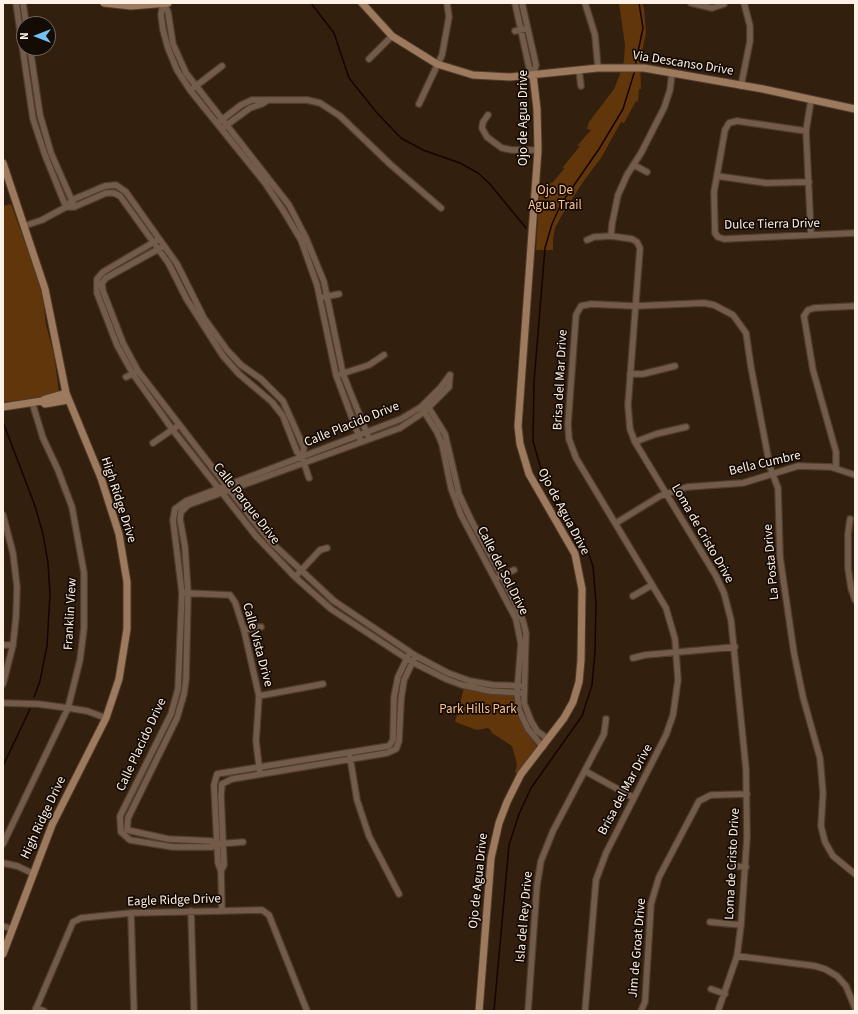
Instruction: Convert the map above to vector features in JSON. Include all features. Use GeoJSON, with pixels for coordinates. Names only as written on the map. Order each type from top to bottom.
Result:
{"type":"FeatureCollection","features":[{"type":"Feature","properties":{"kind":"street"},"geometry":{"type":"LineString","coordinates":[[104,3],[131,6],[165,3],[161,15],[168,48],[177,70],[267,181],[284,210],[304,239],[324,282],[343,374],[369,440]]}},
{"type":"Feature","properties":{"kind":"street","name":"Via Descanso Drive"},"geometry":{"type":"LineString","coordinates":[[362,3],[392,36],[437,64],[473,75],[510,77],[598,68],[634,67],[855,108]]}},
{"type":"Feature","properties":{"kind":"street"},"geometry":{"type":"LineString","coordinates":[[419,104],[442,54],[448,24],[447,3]]}},
{"type":"Feature","properties":{"kind":"street"},"geometry":{"type":"LineString","coordinates":[[515,3],[529,67],[533,75]]}},
{"type":"Feature","properties":{"kind":"street","name":"Ojo de Agua Drive"},"geometry":{"type":"LineString","coordinates":[[479,1011],[491,858],[501,816],[521,774],[564,718],[573,702],[579,682],[581,660],[582,589],[575,554],[529,474],[524,459],[519,432],[538,150],[537,109],[533,75],[536,65],[529,28],[522,3]]}},
{"type":"Feature","properties":{"kind":"street"},"geometry":{"type":"LineString","coordinates":[[585,3],[595,35],[598,68]]}},
{"type":"Feature","properties":{"kind":"street"},"geometry":{"type":"LineString","coordinates":[[691,3],[712,8],[724,4]]}},
{"type":"Feature","properties":{"kind":"street"},"geometry":{"type":"LineString","coordinates":[[740,86],[750,37],[747,13],[744,3]]}},
{"type":"Feature","properties":{"kind":"street"},"geometry":{"type":"LineString","coordinates":[[18,4],[23,16]]}},
{"type":"Feature","properties":{"kind":"street"},"geometry":{"type":"LineString","coordinates":[[18,4],[33,119],[74,207]]}},
{"type":"Feature","properties":{"kind":"street"},"geometry":{"type":"LineString","coordinates":[[515,31],[529,28]]}},
{"type":"Feature","properties":{"kind":"street"},"geometry":{"type":"LineString","coordinates":[[369,59],[392,36]]}},
{"type":"Feature","properties":{"kind":"street"},"geometry":{"type":"LineString","coordinates":[[31,56],[43,139],[66,207]]}},
{"type":"Feature","properties":{"kind":"street"},"geometry":{"type":"LineString","coordinates":[[26,67],[32,66]]}},
{"type":"Feature","properties":{"kind":"street"},"geometry":{"type":"LineString","coordinates":[[193,88],[222,66]]}},
{"type":"Feature","properties":{"kind":"street"},"geometry":{"type":"LineString","coordinates":[[579,70],[581,86]]}},
{"type":"Feature","properties":{"kind":"street"},"geometry":{"type":"LineString","coordinates":[[611,236],[618,195],[664,108],[670,90],[672,73]]}},
{"type":"Feature","properties":{"kind":"street"},"geometry":{"type":"LineString","coordinates":[[219,121],[241,105],[252,100],[307,100],[320,103],[331,108],[441,208]]}},
{"type":"Feature","properties":{"kind":"street"},"geometry":{"type":"LineString","coordinates":[[252,100],[254,107]]}},
{"type":"Feature","properties":{"kind":"street"},"geometry":{"type":"LineString","coordinates":[[224,127],[241,114],[268,100]]}},
{"type":"Feature","properties":{"kind":"street"},"geometry":{"type":"LineString","coordinates":[[810,100],[806,131],[811,235]]}},
{"type":"Feature","properties":{"kind":"street"},"geometry":{"type":"LineString","coordinates":[[488,115],[483,122],[482,128],[487,136],[502,148],[512,150],[538,150]]}},
{"type":"Feature","properties":{"kind":"street","name":"Dulce Tierra Drive"},"geometry":{"type":"LineString","coordinates":[[806,131],[737,121],[729,123],[725,130],[717,176],[713,228],[718,237],[724,239],[855,233]]}},
{"type":"Feature","properties":{"kind":"street","name":"High Ridge Drive"},"geometry":{"type":"LineString","coordinates":[[3,163],[46,289],[67,396],[101,478],[119,534],[127,582],[127,629],[119,679],[106,718],[52,825],[32,873],[3,954]]}},
{"type":"Feature","properties":{"kind":"street"},"geometry":{"type":"LineString","coordinates":[[634,165],[647,172]]}},
{"type":"Feature","properties":{"kind":"street"},"geometry":{"type":"LineString","coordinates":[[717,176],[766,183],[809,182]]}},
{"type":"Feature","properties":{"kind":"street"},"geometry":{"type":"LineString","coordinates":[[114,193],[116,185]]}},
{"type":"Feature","properties":{"kind":"street"},"geometry":{"type":"LineString","coordinates":[[24,226],[42,220],[66,207],[72,200],[105,186],[116,185],[126,192],[159,239],[169,264],[223,356],[272,402],[283,416],[296,452],[303,460],[309,478]]}},
{"type":"Feature","properties":{"kind":"street"},"geometry":{"type":"LineString","coordinates":[[66,207],[74,207],[106,193],[114,193],[120,196],[153,242],[161,247]]}},
{"type":"Feature","properties":{"kind":"street"},"geometry":{"type":"LineString","coordinates":[[131,211],[136,207]]}},
{"type":"Feature","properties":{"kind":"street","name":"Loma de Cristo Drive"},"geometry":{"type":"LineString","coordinates":[[587,240],[594,237],[611,236],[632,239],[637,242],[640,248],[630,374],[628,420],[635,442],[716,576],[728,608],[735,647],[747,794],[746,867],[737,956],[718,1011]]}},
{"type":"Feature","properties":{"kind":"street"},"geometry":{"type":"LineString","coordinates":[[159,239],[103,272],[97,279],[99,283],[161,247]]}},
{"type":"Feature","properties":{"kind":"street"},"geometry":{"type":"LineString","coordinates":[[304,239],[320,298],[336,375],[361,443]]}},
{"type":"Feature","properties":{"kind":"street","name":"Calle Parque Drive"},"geometry":{"type":"LineString","coordinates":[[99,283],[123,343],[138,371],[178,425],[263,532],[300,570],[334,602],[356,616],[408,655],[412,662],[478,686],[516,693],[524,693]]}},
{"type":"Feature","properties":{"kind":"street","name":"Calle Parque Drive"},"geometry":{"type":"LineString","coordinates":[[99,283],[97,293],[117,344],[132,374],[172,430],[256,536],[295,577],[332,609],[351,622],[408,655],[416,656],[447,676]]}},
{"type":"Feature","properties":{"kind":"street"},"geometry":{"type":"LineString","coordinates":[[320,298],[339,294]]}},
{"type":"Feature","properties":{"kind":"street","name":"La Posta Drive"},"geometry":{"type":"LineString","coordinates":[[635,306],[704,303],[726,310],[738,320],[748,338],[754,386],[779,498],[780,557],[794,653],[803,697],[820,758],[822,793],[820,818],[823,835],[833,856],[855,874]]}},
{"type":"Feature","properties":{"kind":"street","name":"Brisa del Mar Drive"},"geometry":{"type":"LineString","coordinates":[[586,1011],[596,880],[606,853],[659,751],[673,715],[678,685],[676,652],[669,613],[576,458],[568,434],[576,315],[579,308],[587,305],[635,306]]}},
{"type":"Feature","properties":{"kind":"street"},"geometry":{"type":"LineString","coordinates":[[836,468],[836,452],[813,370],[804,316],[808,310],[814,308],[855,306]]}},
{"type":"Feature","properties":{"kind":"street"},"geometry":{"type":"LineString","coordinates":[[202,319],[241,365],[263,381],[283,401],[304,448],[303,460]]}},
{"type":"Feature","properties":{"kind":"street"},"geometry":{"type":"LineString","coordinates":[[336,375],[369,365],[384,355]]}},
{"type":"Feature","properties":{"kind":"street"},"geometry":{"type":"LineString","coordinates":[[630,374],[643,374],[675,366]]}},
{"type":"Feature","properties":{"kind":"street"},"geometry":{"type":"LineString","coordinates":[[126,377],[138,371]]}},
{"type":"Feature","properties":{"kind":"street","name":"Calle Placido Drive"},"geometry":{"type":"LineString","coordinates":[[303,460],[361,443],[400,428],[427,405],[442,388],[450,375],[449,387],[427,405]]}},
{"type":"Feature","properties":{"kind":"street"},"geometry":{"type":"LineString","coordinates":[[257,388],[263,381]]}},
{"type":"Feature","properties":{"kind":"street"},"geometry":{"type":"LineString","coordinates":[[3,407],[42,401],[45,398],[67,396]]}},
{"type":"Feature","properties":{"kind":"street","name":"Franklin View"},"geometry":{"type":"LineString","coordinates":[[3,844],[68,708],[80,660],[84,628],[84,573],[72,507],[58,470],[43,438],[32,402]]}},
{"type":"Feature","properties":{"kind":"street","name":"Calle del Sol Drive"},"geometry":{"type":"LineString","coordinates":[[427,405],[445,434],[450,465],[451,488],[459,511],[516,619],[523,661],[526,711],[531,722],[542,736],[548,739]]}},
{"type":"Feature","properties":{"kind":"street","name":"Calle del Sol Drive"},"geometry":{"type":"LineString","coordinates":[[422,410],[437,432],[450,465],[459,494],[502,575],[523,621],[526,633],[523,661],[516,693],[519,710],[524,722],[543,747]]}},
{"type":"Feature","properties":{"kind":"street","name":"Calle Placido Drive"},"geometry":{"type":"LineString","coordinates":[[124,831],[128,818],[177,718],[184,694],[188,593],[185,547],[180,518],[181,512],[188,505],[228,488],[303,460],[422,410]]}},
{"type":"Feature","properties":{"kind":"street"},"geometry":{"type":"LineString","coordinates":[[153,443],[178,425]]}},
{"type":"Feature","properties":{"kind":"street"},"geometry":{"type":"LineString","coordinates":[[635,442],[656,434],[686,427]]}},
{"type":"Feature","properties":{"kind":"street"},"geometry":{"type":"LineString","coordinates":[[203,468],[209,464]]}},
{"type":"Feature","properties":{"kind":"street","name":"Bella Cumbre"},"geometry":{"type":"LineString","coordinates":[[616,523],[666,494],[700,485],[743,483],[798,466],[815,465],[836,468],[855,474]]}},
{"type":"Feature","properties":{"kind":"street","name":"Calle Placido Drive"},"geometry":{"type":"LineString","coordinates":[[124,831],[120,816],[171,714],[178,689],[182,593],[173,520],[175,508],[186,501],[221,491]]}},
{"type":"Feature","properties":{"kind":"street"},"geometry":{"type":"LineString","coordinates":[[459,511],[472,505]]}},
{"type":"Feature","properties":{"kind":"street"},"geometry":{"type":"LineString","coordinates":[[175,508],[181,512]]}},
{"type":"Feature","properties":{"kind":"street"},"geometry":{"type":"LineString","coordinates":[[3,515],[12,553],[17,587],[13,645],[3,684]]}},
{"type":"Feature","properties":{"kind":"street"},"geometry":{"type":"LineString","coordinates":[[850,519],[848,534],[848,568],[851,588],[855,600]]}},
{"type":"Feature","properties":{"kind":"street"},"geometry":{"type":"LineString","coordinates":[[256,536],[263,532]]}},
{"type":"Feature","properties":{"kind":"street"},"geometry":{"type":"LineString","coordinates":[[295,577],[320,550],[327,548]]}},
{"type":"Feature","properties":{"kind":"street"},"geometry":{"type":"LineString","coordinates":[[496,579],[514,570]]}},
{"type":"Feature","properties":{"kind":"street"},"geometry":{"type":"LineString","coordinates":[[633,596],[652,585]]}},
{"type":"Feature","properties":{"kind":"street","name":"Calle Vista Drive"},"geometry":{"type":"LineString","coordinates":[[182,593],[230,595],[235,602],[244,630],[259,696],[256,741],[260,774]]}},
{"type":"Feature","properties":{"kind":"street"},"geometry":{"type":"LineString","coordinates":[[351,622],[356,616]]}},
{"type":"Feature","properties":{"kind":"street"},"geometry":{"type":"LineString","coordinates":[[244,630],[261,626]]}},
{"type":"Feature","properties":{"kind":"street"},"geometry":{"type":"LineString","coordinates":[[3,645],[13,645]]}},
{"type":"Feature","properties":{"kind":"street"},"geometry":{"type":"LineString","coordinates":[[633,658],[676,652],[735,647]]}},
{"type":"Feature","properties":{"kind":"street"},"geometry":{"type":"LineString","coordinates":[[221,871],[224,865],[221,796],[222,784],[232,779],[306,766],[390,745],[393,740],[394,699],[398,677],[408,655]]}},
{"type":"Feature","properties":{"kind":"street"},"geometry":{"type":"LineString","coordinates":[[222,911],[221,871],[218,863],[214,785],[217,774],[259,766],[305,760],[387,753],[396,749],[399,741],[401,700],[405,676],[416,656]]}},
{"type":"Feature","properties":{"kind":"street"},"geometry":{"type":"LineString","coordinates":[[180,658],[186,658]]}},
{"type":"Feature","properties":{"kind":"street"},"geometry":{"type":"LineString","coordinates":[[259,696],[323,684]]}},
{"type":"Feature","properties":{"kind":"street","name":"Calle Parque Drive"},"geometry":{"type":"LineString","coordinates":[[478,686],[524,686]]}},
{"type":"Feature","properties":{"kind":"street"},"geometry":{"type":"LineString","coordinates":[[394,699],[401,700]]}},
{"type":"Feature","properties":{"kind":"street"},"geometry":{"type":"LineString","coordinates":[[3,703],[38,704],[68,708],[87,711],[106,718]]}},
{"type":"Feature","properties":{"kind":"street"},"geometry":{"type":"LineString","coordinates":[[171,714],[177,718]]}},
{"type":"Feature","properties":{"kind":"street","name":"Isla del Rey Drive"},"geometry":{"type":"LineString","coordinates":[[528,1011],[537,885],[542,861],[553,831],[604,734],[606,719]]}},
{"type":"Feature","properties":{"kind":"street"},"geometry":{"type":"LineString","coordinates":[[390,745],[396,749]]}},
{"type":"Feature","properties":{"kind":"street"},"geometry":{"type":"LineString","coordinates":[[350,756],[358,800],[367,830],[380,860],[399,894]]}},
{"type":"Feature","properties":{"kind":"street"},"geometry":{"type":"LineString","coordinates":[[305,760],[306,766]]}},
{"type":"Feature","properties":{"kind":"street"},"geometry":{"type":"LineString","coordinates":[[145,765],[153,768]]}},
{"type":"Feature","properties":{"kind":"street"},"geometry":{"type":"LineString","coordinates":[[585,771],[634,798]]}},
{"type":"Feature","properties":{"kind":"street"},"geometry":{"type":"LineString","coordinates":[[216,778],[224,783]]}},
{"type":"Feature","properties":{"kind":"street","name":"Jim de Groat Drive"},"geometry":{"type":"LineString","coordinates":[[641,1011],[645,1002],[651,904],[659,877],[699,801],[711,795],[747,794]]}},
{"type":"Feature","properties":{"kind":"street"},"geometry":{"type":"LineString","coordinates":[[124,831],[173,840],[211,841],[217,844],[243,842]]}},
{"type":"Feature","properties":{"kind":"street"},"geometry":{"type":"LineString","coordinates":[[124,831],[130,840],[173,847],[212,847],[217,844]]}},
{"type":"Feature","properties":{"kind":"street"},"geometry":{"type":"LineString","coordinates":[[173,840],[173,847]]}},
{"type":"Feature","properties":{"kind":"street"},"geometry":{"type":"LineString","coordinates":[[3,863],[17,866],[32,873]]}},
{"type":"Feature","properties":{"kind":"street"},"geometry":{"type":"LineString","coordinates":[[734,866],[746,867]]}},
{"type":"Feature","properties":{"kind":"street","name":"Eagle Ridge Drive"},"geometry":{"type":"LineString","coordinates":[[35,1009],[73,922],[80,918],[131,913],[262,910],[269,915],[307,1011]]}},
{"type":"Feature","properties":{"kind":"street"},"geometry":{"type":"LineString","coordinates":[[191,911],[194,1011]]}},
{"type":"Feature","properties":{"kind":"street"},"geometry":{"type":"LineString","coordinates":[[131,913],[134,1011]]}},
{"type":"Feature","properties":{"kind":"street"},"geometry":{"type":"LineString","coordinates":[[710,922],[741,925]]}},
{"type":"Feature","properties":{"kind":"street"},"geometry":{"type":"LineString","coordinates":[[3,926],[12,929]]}},
{"type":"Feature","properties":{"kind":"street"},"geometry":{"type":"LineString","coordinates":[[737,956],[814,966],[825,969],[837,976],[846,986],[855,1008]]}},
{"type":"Feature","properties":{"kind":"street"},"geometry":{"type":"LineString","coordinates":[[711,989],[725,994]]}},
{"type":"Feature","properties":{"kind":"street"},"geometry":{"type":"LineString","coordinates":[[35,1009],[44,1011]]}},
{"type":"Feature","properties":{"kind":"green space","name":"Ojo De Agua Trail"},"geometry":{"type":"Polygon","coordinates":[[[619,3],[642,3],[644,8],[646,33],[640,61],[641,89],[639,89],[638,102],[636,101],[624,123],[621,122],[601,158],[583,182],[562,215],[555,228],[553,250],[536,250],[540,184],[552,183],[564,169],[563,167],[580,146],[577,146],[591,130],[587,129],[589,122],[614,89],[620,74],[624,60],[625,45],[619,3]]]}},
{"type":"Feature","properties":{"kind":"green space"},"geometry":{"type":"Polygon","coordinates":[[[11,204],[42,290],[46,325],[54,355],[59,392],[32,399],[3,402],[3,206],[11,204]]]}},
{"type":"Feature","properties":{"kind":"green space","name":"Park Hills Park"},"geometry":{"type":"Polygon","coordinates":[[[464,688],[513,696],[520,720],[537,747],[517,774],[515,772],[517,766],[512,746],[492,733],[490,729],[487,728],[477,730],[455,722],[464,688]]]}},
{"type":"Feature","properties":{"kind":"waterway"},"geometry":{"type":"LineString","coordinates":[[311,3],[334,33],[349,78],[377,113],[401,138],[423,150],[460,163],[478,173],[489,183],[526,228]]}},
{"type":"Feature","properties":{"kind":"waterway"},"geometry":{"type":"LineString","coordinates":[[635,66],[643,28],[639,3]]}},
{"type":"Feature","properties":{"kind":"waterway"},"geometry":{"type":"LineString","coordinates":[[494,1011],[509,845],[519,814],[531,788],[582,716],[592,685],[595,652],[596,603],[593,566],[583,538],[541,469],[533,441],[534,382],[545,248],[552,224],[561,204],[599,149],[623,109],[635,70]]}},
{"type":"Feature","properties":{"kind":"waterway"},"geometry":{"type":"LineString","coordinates":[[3,422],[35,506],[43,534],[48,563],[50,594],[47,646],[40,681],[34,697]]}},
{"type":"Feature","properties":{"kind":"waterway"},"geometry":{"type":"LineString","coordinates":[[3,766],[30,709]]}}]}
